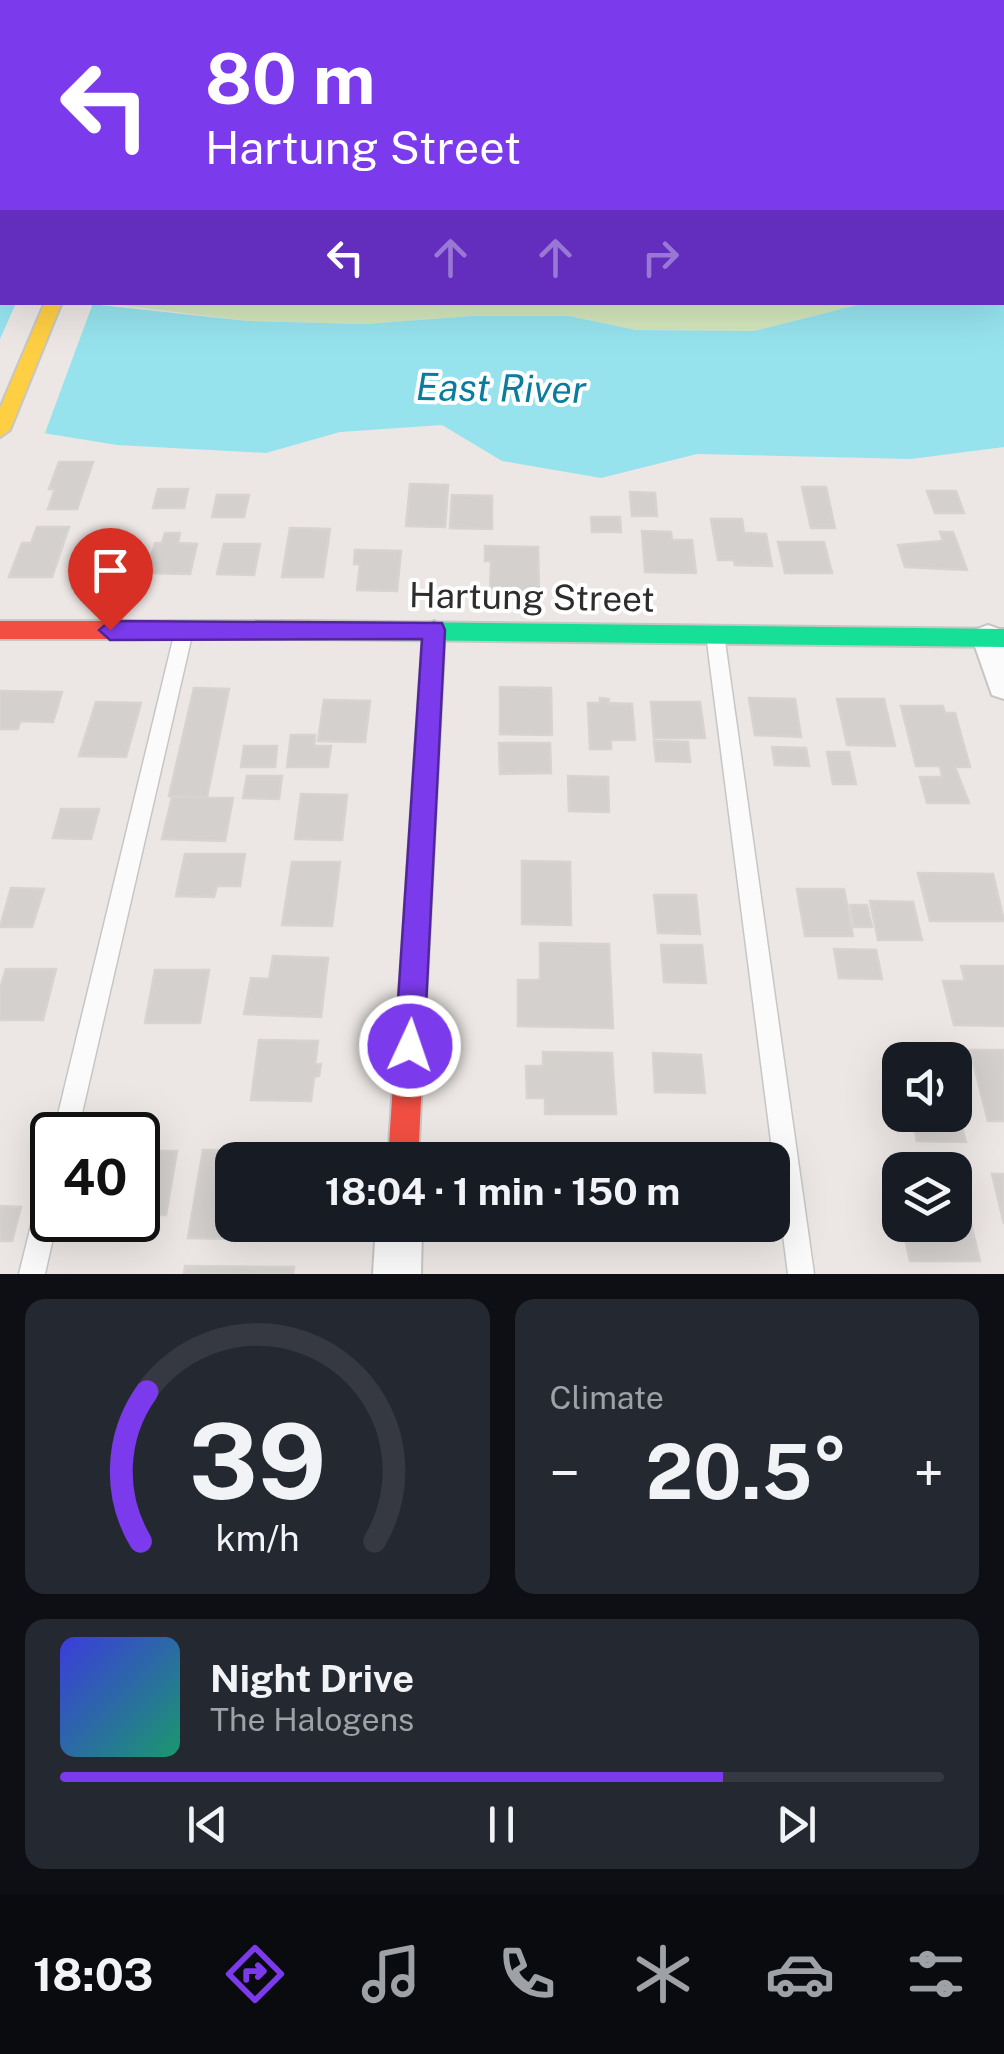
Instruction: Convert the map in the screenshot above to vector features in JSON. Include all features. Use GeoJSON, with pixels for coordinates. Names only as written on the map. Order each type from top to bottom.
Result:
{"type":"FeatureCollection","features":[{"type":"Feature","properties":{"kind":"street"},"geometry":{"type":"LineString","coordinates":[[0,430],[53,305]]}},
{"type":"Feature","properties":{"kind":"street","name":"Hartung Street"},"geometry":{"type":"LineString","coordinates":[[0,630],[434,630],[996,638]]}},
{"type":"Feature","properties":{"kind":"street"},"geometry":{"type":"LineString","coordinates":[[404,1142],[434,630]]}},
{"type":"Feature","properties":{"kind":"street"},"geometry":{"type":"LineString","coordinates":[[996,638],[1004,685]]}},
{"type":"Feature","properties":{"kind":"street"},"geometry":{"type":"LineString","coordinates":[[396,1274],[399,1242]]}},
{"type":"Feature","properties":{"kind":"lane"},"geometry":{"type":"LineString","coordinates":[[70,1112],[184,631]]}},
{"type":"Feature","properties":{"kind":"lane"},"geometry":{"type":"LineString","coordinates":[[714,634],[802,1274]]}},
{"type":"Feature","properties":{"kind":"lane"},"geometry":{"type":"LineString","coordinates":[[32,1274],[40,1242]]}},
{"type":"Feature","properties":{"kind":"green space"},"geometry":{"type":"Polygon","coordinates":[[[120,305],[857,305],[754,331],[636,330],[569,316],[472,316],[365,324],[248,321],[120,305]]]}},
{"type":"Feature","properties":{"kind":"water","name":"East River"},"geometry":{"type":"Polygon","coordinates":[[[0,305],[100,305],[248,321],[365,324],[472,316],[569,316],[636,330],[754,331],[857,305],[1004,305],[1004,447],[911,459],[697,454],[601,478],[502,461],[442,425],[340,432],[266,453],[117,445],[0,426],[0,305]]]}},
{"type":"Feature","properties":{"kind":"pier"},"geometry":{"type":"Polygon","coordinates":[[[15,305],[92,305],[45,433],[0,432],[0,339],[15,305]]]}},
{"type":"Feature","properties":{"kind":"building"},"geometry":{"type":"Polygon","coordinates":[[[59,462],[93,462],[77,509],[48,509],[55,489],[49,489],[59,462]]]}},
{"type":"Feature","properties":{"kind":"building"},"geometry":{"type":"Polygon","coordinates":[[[410,484],[448,485],[445,527],[406,526],[410,484]]]}},
{"type":"Feature","properties":{"kind":"building"},"geometry":{"type":"Polygon","coordinates":[[[802,487],[826,487],[835,528],[811,528],[802,487]]]}},
{"type":"Feature","properties":{"kind":"building"},"geometry":{"type":"Polygon","coordinates":[[[158,489],[188,489],[184,508],[153,508],[158,489]]]}},
{"type":"Feature","properties":{"kind":"building"},"geometry":{"type":"Polygon","coordinates":[[[927,491],[956,491],[964,513],[935,513],[927,491]]]}},
{"type":"Feature","properties":{"kind":"building"},"geometry":{"type":"Polygon","coordinates":[[[630,492],[655,493],[657,516],[632,516],[630,492]]]}},
{"type":"Feature","properties":{"kind":"building"},"geometry":{"type":"Polygon","coordinates":[[[217,495],[249,495],[244,517],[212,517],[217,495]]]}},
{"type":"Feature","properties":{"kind":"building"},"geometry":{"type":"Polygon","coordinates":[[[452,495],[492,496],[492,529],[450,528],[452,495]]]}},
{"type":"Feature","properties":{"kind":"building"},"geometry":{"type":"Polygon","coordinates":[[[591,517],[620,517],[621,532],[592,532],[591,517]]]}},
{"type":"Feature","properties":{"kind":"building"},"geometry":{"type":"Polygon","coordinates":[[[711,519],[742,519],[744,533],[766,534],[772,566],[735,565],[734,560],[718,560],[711,519]]]}},
{"type":"Feature","properties":{"kind":"building"},"geometry":{"type":"Polygon","coordinates":[[[37,527],[69,527],[52,577],[9,577],[22,543],[31,543],[37,527]]]}},
{"type":"Feature","properties":{"kind":"building"},"geometry":{"type":"Polygon","coordinates":[[[290,528],[330,529],[323,577],[282,577],[290,528]]]}},
{"type":"Feature","properties":{"kind":"building"},"geometry":{"type":"Polygon","coordinates":[[[642,531],[671,532],[672,540],[692,540],[696,573],[645,572],[642,531]]]}},
{"type":"Feature","properties":{"kind":"building"},"geometry":{"type":"Polygon","coordinates":[[[940,532],[953,532],[967,570],[905,567],[898,545],[943,541],[940,532]]]}},
{"type":"Feature","properties":{"kind":"building"},"geometry":{"type":"Polygon","coordinates":[[[165,533],[180,533],[178,543],[197,544],[190,574],[147,573],[155,543],[162,543],[165,533]]]}},
{"type":"Feature","properties":{"kind":"building"},"geometry":{"type":"Polygon","coordinates":[[[778,542],[824,542],[832,573],[785,573],[778,542]]]}},
{"type":"Feature","properties":{"kind":"building"},"geometry":{"type":"Polygon","coordinates":[[[224,544],[260,544],[254,575],[217,574],[224,544]]]}},
{"type":"Feature","properties":{"kind":"building"},"geometry":{"type":"Polygon","coordinates":[[[86,545],[123,546],[111,588],[72,588],[86,545]]]}},
{"type":"Feature","properties":{"kind":"building"},"geometry":{"type":"Polygon","coordinates":[[[485,546],[538,547],[539,593],[490,593],[491,561],[485,561],[485,546]]]}},
{"type":"Feature","properties":{"kind":"building"},"geometry":{"type":"Polygon","coordinates":[[[355,550],[401,551],[397,591],[357,590],[360,564],[354,564],[355,550]]]}},
{"type":"Feature","properties":{"kind":"building"},"geometry":{"type":"Polygon","coordinates":[[[500,687],[551,688],[552,735],[500,734],[500,687]]]}},
{"type":"Feature","properties":{"kind":"building"},"geometry":{"type":"Polygon","coordinates":[[[194,688],[229,689],[207,797],[169,796],[194,688]]]}},
{"type":"Feature","properties":{"kind":"building"},"geometry":{"type":"Polygon","coordinates":[[[0,691],[62,692],[53,722],[20,721],[18,729],[0,729],[0,691]]]}},
{"type":"Feature","properties":{"kind":"building"},"geometry":{"type":"Polygon","coordinates":[[[600,698],[609,699],[608,703],[632,704],[635,740],[611,740],[611,749],[590,749],[588,703],[600,703],[600,698]]]}},
{"type":"Feature","properties":{"kind":"building"},"geometry":{"type":"Polygon","coordinates":[[[749,698],[795,699],[801,737],[755,735],[749,698]]]}},
{"type":"Feature","properties":{"kind":"building"},"geometry":{"type":"Polygon","coordinates":[[[837,699],[884,699],[895,746],[847,745],[837,699]]]}},
{"type":"Feature","properties":{"kind":"building"},"geometry":{"type":"Polygon","coordinates":[[[324,700],[370,701],[365,742],[318,741],[324,700]]]}},
{"type":"Feature","properties":{"kind":"building"},"geometry":{"type":"Polygon","coordinates":[[[96,702],[141,703],[126,757],[79,756],[96,702]]]}},
{"type":"Feature","properties":{"kind":"building"},"geometry":{"type":"Polygon","coordinates":[[[651,702],[700,702],[705,738],[654,738],[651,702]]]}},
{"type":"Feature","properties":{"kind":"building"},"geometry":{"type":"Polygon","coordinates":[[[901,706],[943,706],[945,713],[955,713],[970,767],[955,767],[969,803],[927,803],[920,777],[942,777],[940,766],[916,766],[901,706]]]}},
{"type":"Feature","properties":{"kind":"building"},"geometry":{"type":"Polygon","coordinates":[[[291,735],[315,735],[314,746],[331,746],[328,767],[287,767],[291,735]]]}},
{"type":"Feature","properties":{"kind":"building"},"geometry":{"type":"Polygon","coordinates":[[[654,741],[688,742],[690,762],[656,761],[654,741]]]}},
{"type":"Feature","properties":{"kind":"building"},"geometry":{"type":"Polygon","coordinates":[[[499,743],[550,743],[551,773],[500,774],[499,743]]]}},
{"type":"Feature","properties":{"kind":"building"},"geometry":{"type":"Polygon","coordinates":[[[244,746],[277,746],[275,767],[241,767],[244,746]]]}},
{"type":"Feature","properties":{"kind":"building"},"geometry":{"type":"Polygon","coordinates":[[[772,747],[806,748],[809,766],[775,765],[772,747]]]}},
{"type":"Feature","properties":{"kind":"building"},"geometry":{"type":"Polygon","coordinates":[[[827,752],[849,752],[856,784],[833,784],[827,752]]]}},
{"type":"Feature","properties":{"kind":"building"},"geometry":{"type":"Polygon","coordinates":[[[247,776],[282,776],[279,799],[243,798],[247,776]]]}},
{"type":"Feature","properties":{"kind":"building"},"geometry":{"type":"Polygon","coordinates":[[[568,776],[608,777],[609,812],[569,811],[568,776]]]}},
{"type":"Feature","properties":{"kind":"building"},"geometry":{"type":"Polygon","coordinates":[[[301,794],[347,795],[342,840],[295,839],[301,794]]]}},
{"type":"Feature","properties":{"kind":"building"},"geometry":{"type":"Polygon","coordinates":[[[172,797],[233,798],[225,841],[162,839],[172,797]]]}},
{"type":"Feature","properties":{"kind":"building"},"geometry":{"type":"Polygon","coordinates":[[[61,809],[99,809],[91,839],[53,838],[61,809]]]}},
{"type":"Feature","properties":{"kind":"building"},"geometry":{"type":"Polygon","coordinates":[[[185,854],[245,854],[240,886],[217,886],[214,897],[176,896],[185,854]]]}},
{"type":"Feature","properties":{"kind":"building"},"geometry":{"type":"Polygon","coordinates":[[[522,861],[570,862],[571,925],[522,924],[522,861]]]}},
{"type":"Feature","properties":{"kind":"building"},"geometry":{"type":"Polygon","coordinates":[[[292,862],[340,862],[332,926],[282,925],[292,862]]]}},
{"type":"Feature","properties":{"kind":"building"},"geometry":{"type":"Polygon","coordinates":[[[918,873],[993,874],[1004,921],[930,921],[918,873]]]}},
{"type":"Feature","properties":{"kind":"building"},"geometry":{"type":"Polygon","coordinates":[[[11,888],[44,889],[32,927],[0,927],[11,888]]]}},
{"type":"Feature","properties":{"kind":"building"},"geometry":{"type":"Polygon","coordinates":[[[797,889],[844,889],[853,936],[805,936],[797,889]]]}},
{"type":"Feature","properties":{"kind":"building"},"geometry":{"type":"Polygon","coordinates":[[[654,895],[696,895],[700,934],[658,933],[654,895]]]}},
{"type":"Feature","properties":{"kind":"building"},"geometry":{"type":"Polygon","coordinates":[[[870,901],[913,902],[922,940],[878,940],[870,901]]]}},
{"type":"Feature","properties":{"kind":"building"},"geometry":{"type":"Polygon","coordinates":[[[850,905],[867,905],[872,927],[854,927],[850,905]]]}},
{"type":"Feature","properties":{"kind":"building"},"geometry":{"type":"Polygon","coordinates":[[[540,943],[609,944],[613,1028],[518,1026],[518,980],[540,980],[540,943]]]}},
{"type":"Feature","properties":{"kind":"building"},"geometry":{"type":"Polygon","coordinates":[[[661,945],[702,945],[706,983],[664,982],[661,945]]]}},
{"type":"Feature","properties":{"kind":"building"},"geometry":{"type":"Polygon","coordinates":[[[834,949],[876,950],[882,979],[839,978],[834,949]]]}},
{"type":"Feature","properties":{"kind":"building"},"geometry":{"type":"Polygon","coordinates":[[[273,956],[328,958],[321,1017],[244,1014],[251,978],[269,979],[273,956]]]}},
{"type":"Feature","properties":{"kind":"building"},"geometry":{"type":"Polygon","coordinates":[[[961,966],[1004,966],[1004,1026],[954,1025],[943,981],[965,981],[961,966]]]}},
{"type":"Feature","properties":{"kind":"building"},"geometry":{"type":"Polygon","coordinates":[[[6,969],[56,969],[43,1020],[0,1020],[0,989],[6,969]]]}},
{"type":"Feature","properties":{"kind":"building"},"geometry":{"type":"Polygon","coordinates":[[[155,970],[209,970],[200,1023],[145,1023],[155,970]]]}},
{"type":"Feature","properties":{"kind":"building"},"geometry":{"type":"Polygon","coordinates":[[[259,1040],[318,1041],[315,1065],[321,1064],[319,1076],[314,1077],[311,1101],[251,1100],[259,1040]]]}},
{"type":"Feature","properties":{"kind":"building"},"geometry":{"type":"Polygon","coordinates":[[[972,1050],[1004,1050],[1004,1121],[988,1121],[972,1050]]]}},
{"type":"Feature","properties":{"kind":"building"},"geometry":{"type":"Polygon","coordinates":[[[543,1052],[612,1053],[616,1114],[545,1114],[545,1098],[527,1098],[526,1066],[543,1066],[543,1052]]]}},
{"type":"Feature","properties":{"kind":"building"},"geometry":{"type":"Polygon","coordinates":[[[653,1053],[701,1055],[705,1093],[655,1092],[653,1053]]]}},
{"type":"Feature","properties":{"kind":"building"},"geometry":{"type":"Polygon","coordinates":[[[915,1132],[963,1132],[966,1142],[917,1141],[915,1132]]]}},
{"type":"Feature","properties":{"kind":"building"},"geometry":{"type":"Polygon","coordinates":[[[203,1150],[215,1150],[215,1238],[188,1238],[203,1150]]]}},
{"type":"Feature","properties":{"kind":"building"},"geometry":{"type":"Polygon","coordinates":[[[160,1151],[177,1151],[166,1215],[160,1215],[160,1151]]]}},
{"type":"Feature","properties":{"kind":"building"},"geometry":{"type":"Polygon","coordinates":[[[992,1174],[1004,1174],[1004,1224],[992,1174]]]}},
{"type":"Feature","properties":{"kind":"building"},"geometry":{"type":"Polygon","coordinates":[[[0,1206],[21,1207],[12,1241],[0,1241],[0,1206]]]}},
{"type":"Feature","properties":{"kind":"building"},"geometry":{"type":"Polygon","coordinates":[[[972,1228],[980,1261],[910,1261],[906,1242],[972,1242],[972,1228]]]}},
{"type":"Feature","properties":{"kind":"building"},"geometry":{"type":"Polygon","coordinates":[[[185,1266],[294,1267],[293,1274],[184,1274],[185,1266]]]}},
{"type":"Feature","properties":{"kind":"traffic: fast"},"geometry":{"type":"LineString","coordinates":[[305,630],[1004,638]]}},
{"type":"Feature","properties":{"kind":"traffic: slow"},"geometry":{"type":"LineString","coordinates":[[0,430],[53,305]]}},
{"type":"Feature","properties":{"kind":"traffic: jam"},"geometry":{"type":"LineString","coordinates":[[0,630],[305,630]]}},
{"type":"Feature","properties":{"kind":"traffic: jam"},"geometry":{"type":"LineString","coordinates":[[404,1142],[434,630]]}},
{"type":"Feature","properties":{"kind":"route"},"geometry":{"type":"LineString","coordinates":[[110,630],[434,630],[410,1046]]}}]}
